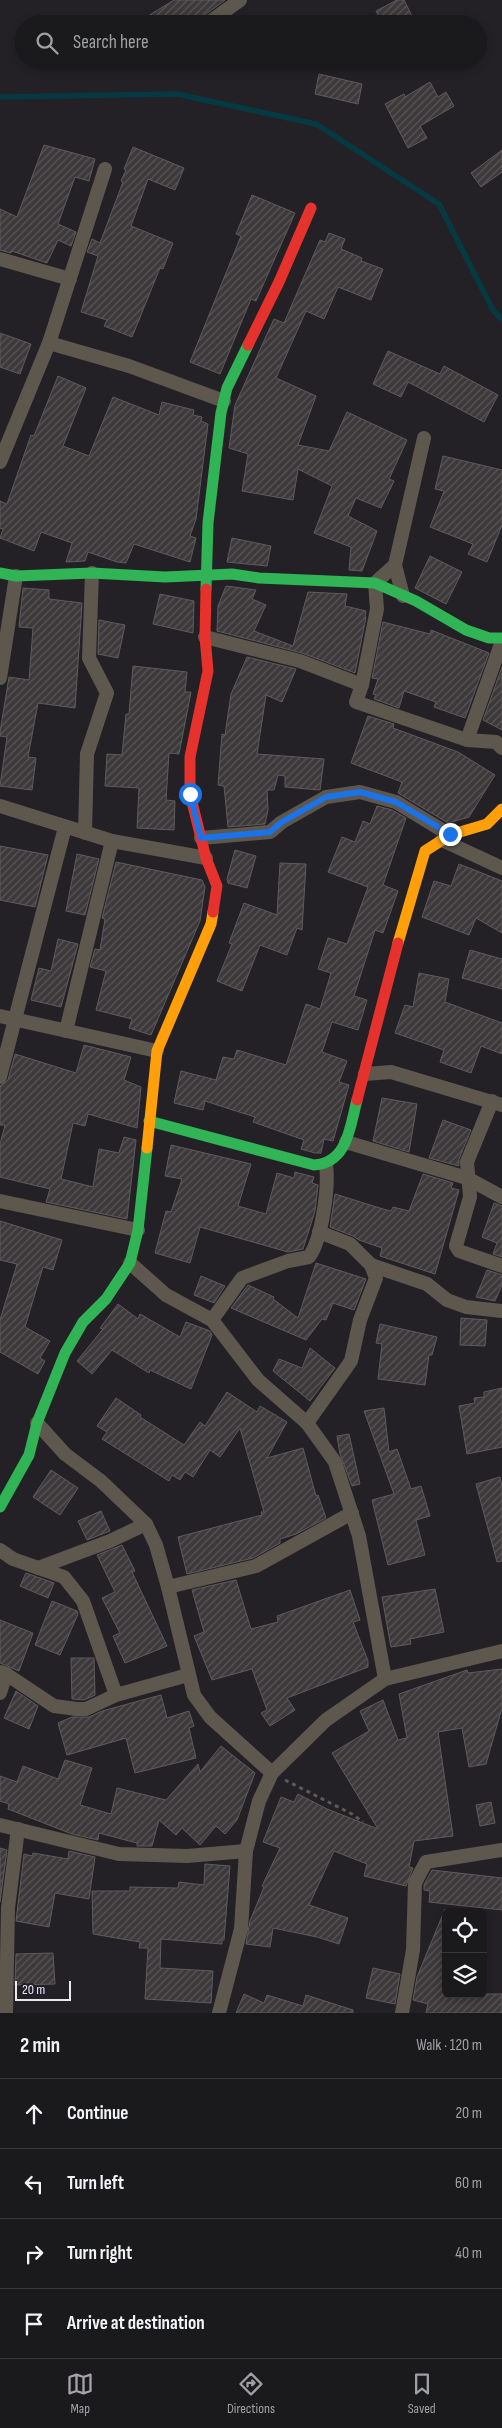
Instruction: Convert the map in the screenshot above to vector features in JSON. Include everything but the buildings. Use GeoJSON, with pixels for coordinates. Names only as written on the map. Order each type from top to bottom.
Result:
{"type":"FeatureCollection","features":[{"type":"Feature","properties":{"kind":"street"},"geometry":{"type":"LineString","coordinates":[[218,15],[235,2]]}},
{"type":"Feature","properties":{"kind":"street"},"geometry":{"type":"LineString","coordinates":[[0,462],[49,342],[105,169]]}},
{"type":"Feature","properties":{"kind":"street"},"geometry":{"type":"LineString","coordinates":[[0,1507],[29,1455],[36,1423],[65,1353],[83,1322],[106,1299],[130,1263],[138,1230],[148,1121],[157,1051],[211,924],[217,886],[206,858],[190,794],[190,756],[208,671],[205,637],[208,523],[224,401],[227,388],[279,282],[311,208]]}},
{"type":"Feature","properties":{"kind":"street"},"geometry":{"type":"LineString","coordinates":[[0,259],[70,279]]}},
{"type":"Feature","properties":{"kind":"street"},"geometry":{"type":"LineString","coordinates":[[49,342],[129,366],[224,401]]}},
{"type":"Feature","properties":{"kind":"street"},"geometry":{"type":"LineString","coordinates":[[403,596],[395,565],[424,438]]}},
{"type":"Feature","properties":{"kind":"street"},"geometry":{"type":"LineString","coordinates":[[375,583],[395,565]]}},
{"type":"Feature","properties":{"kind":"street"},"geometry":{"type":"LineString","coordinates":[[0,573],[16,576],[92,573],[165,577],[232,574],[259,578],[375,583],[466,630],[489,638],[502,640],[468,740]]}},
{"type":"Feature","properties":{"kind":"street"},"geometry":{"type":"LineString","coordinates":[[85,833],[87,754],[107,692],[89,658],[92,573]]}},
{"type":"Feature","properties":{"kind":"street"},"geometry":{"type":"LineString","coordinates":[[0,678],[16,576]]}},
{"type":"Feature","properties":{"kind":"street"},"geometry":{"type":"LineString","coordinates":[[375,583],[377,609],[362,685],[356,702],[468,740],[496,742],[502,748]]}},
{"type":"Feature","properties":{"kind":"street"},"geometry":{"type":"LineString","coordinates":[[205,637],[300,661],[362,685]]}},
{"type":"Feature","properties":{"kind":"street"},"geometry":{"type":"LineString","coordinates":[[201,838],[270,832],[282,822],[326,797],[360,792],[396,802],[446,837],[502,868]]}},
{"type":"Feature","properties":{"kind":"street"},"geometry":{"type":"LineString","coordinates":[[0,806],[112,841],[206,858]]}},
{"type":"Feature","properties":{"kind":"street"},"geometry":{"type":"LineString","coordinates":[[148,1121],[314,1165],[326,1165],[338,1159],[346,1142],[425,851],[446,837],[487,824],[502,809]]}},
{"type":"Feature","properties":{"kind":"street"},"geometry":{"type":"LineString","coordinates":[[0,1077],[65,826]]}},
{"type":"Feature","properties":{"kind":"street"},"geometry":{"type":"LineString","coordinates":[[66,1031],[112,841]]}},
{"type":"Feature","properties":{"kind":"street"},"geometry":{"type":"LineString","coordinates":[[0,1016],[157,1051]]}},
{"type":"Feature","properties":{"kind":"street"},"geometry":{"type":"LineString","coordinates":[[365,1074],[391,1072],[497,1103],[467,1162],[470,1197],[456,1246],[459,1251],[502,1266]]}},
{"type":"Feature","properties":{"kind":"street"},"geometry":{"type":"LineString","coordinates":[[346,1142],[467,1178],[502,1197]]}},
{"type":"Feature","properties":{"kind":"street"},"geometry":{"type":"LineString","coordinates":[[212,1320],[242,1278],[288,1261],[309,1257],[318,1232],[328,1179],[326,1165]]}},
{"type":"Feature","properties":{"kind":"street"},"geometry":{"type":"LineString","coordinates":[[0,1201],[138,1230]]}},
{"type":"Feature","properties":{"kind":"street"},"geometry":{"type":"LineString","coordinates":[[307,1423],[351,1361],[360,1320],[376,1278],[371,1265],[350,1244],[318,1232]]}},
{"type":"Feature","properties":{"kind":"street"},"geometry":{"type":"LineString","coordinates":[[130,1263],[166,1295],[212,1320],[258,1380],[307,1423],[335,1462],[359,1536],[385,1679]]}},
{"type":"Feature","properties":{"kind":"street"},"geometry":{"type":"LineString","coordinates":[[371,1265],[427,1284],[447,1300],[466,1307],[502,1311]]}},
{"type":"Feature","properties":{"kind":"street"},"geometry":{"type":"LineString","coordinates":[[36,1423],[56,1446],[101,1481],[146,1524],[156,1545],[168,1587],[194,1695],[210,1717],[272,1773]]}},
{"type":"Feature","properties":{"kind":"street"},"geometry":{"type":"LineString","coordinates":[[29,1455],[56,1446]]}},
{"type":"Feature","properties":{"kind":"street"},"geometry":{"type":"LineString","coordinates":[[168,1587],[256,1566],[352,1513]]}},
{"type":"Feature","properties":{"kind":"street"},"geometry":{"type":"LineString","coordinates":[[38,1568],[110,1541],[146,1524]]}},
{"type":"Feature","properties":{"kind":"street"},"geometry":{"type":"LineString","coordinates":[[0,1550],[13,1559],[64,1577],[83,1600],[116,1695]]}},
{"type":"Feature","properties":{"kind":"street"},"geometry":{"type":"LineString","coordinates":[[219,2013],[241,1928],[246,1851],[259,1801],[272,1773],[326,1720],[385,1679],[502,1651]]}},
{"type":"Feature","properties":{"kind":"street"},"geometry":{"type":"LineString","coordinates":[[0,1693],[3,1673],[54,1706],[86,1709],[116,1695],[188,1675]]}},
{"type":"Feature","properties":{"kind":"street"},"geometry":{"type":"LineString","coordinates":[[0,1825],[119,1854],[187,1856],[246,1851]]}},
{"type":"Feature","properties":{"kind":"street"},"geometry":{"type":"LineString","coordinates":[[6,2013],[8,1908],[18,1829]]}},
{"type":"Feature","properties":{"kind":"street"},"geometry":{"type":"LineString","coordinates":[[402,2013],[413,1950],[415,1883],[426,1862],[502,1850]]}},
{"type":"Feature","properties":{"kind":"path"},"geometry":{"type":"LineString","coordinates":[[272,1773],[364,1822]]}},
{"type":"Feature","properties":{"kind":"waterway"},"geometry":{"type":"LineString","coordinates":[[0,97],[177,94],[316,124],[439,204],[493,310],[502,320]]}},
{"type":"Feature","properties":{"kind":"traffic: fast"},"geometry":{"type":"LineString","coordinates":[[206,589],[208,523],[221,413],[227,388],[248,345]]}},
{"type":"Feature","properties":{"kind":"traffic: fast"},"geometry":{"type":"LineString","coordinates":[[0,573],[16,576],[92,573],[165,577],[232,574],[259,578],[375,583],[416,601],[466,630],[489,638],[502,638]]}},
{"type":"Feature","properties":{"kind":"traffic: fast"},"geometry":{"type":"LineString","coordinates":[[149,1121],[314,1165],[325,1163],[334,1158],[341,1150],[346,1142],[357,1100]]}},
{"type":"Feature","properties":{"kind":"traffic: fast"},"geometry":{"type":"LineString","coordinates":[[0,1507],[29,1455],[37,1423],[65,1353],[83,1322],[106,1299],[130,1263],[138,1230],[147,1148]]}},
{"type":"Feature","properties":{"kind":"traffic: slow"},"geometry":{"type":"LineString","coordinates":[[398,943],[425,851],[450,835],[487,824],[502,809]]}},
{"type":"Feature","properties":{"kind":"traffic: slow"},"geometry":{"type":"LineString","coordinates":[[147,1148],[157,1051],[211,924],[213,912]]}},
{"type":"Feature","properties":{"kind":"traffic: jam"},"geometry":{"type":"LineString","coordinates":[[248,345],[279,282],[311,208]]}},
{"type":"Feature","properties":{"kind":"traffic: jam"},"geometry":{"type":"LineString","coordinates":[[206,589],[205,637],[208,671],[190,757],[190,794],[206,858],[217,886],[213,912]]}},
{"type":"Feature","properties":{"kind":"traffic: jam"},"geometry":{"type":"LineString","coordinates":[[357,1100],[398,943]]}},
{"type":"Feature","properties":{"kind":"route"},"geometry":{"type":"LineString","coordinates":[[190,794],[201,838],[270,832],[282,822],[326,797],[360,792],[396,802],[450,834]]}}]}
